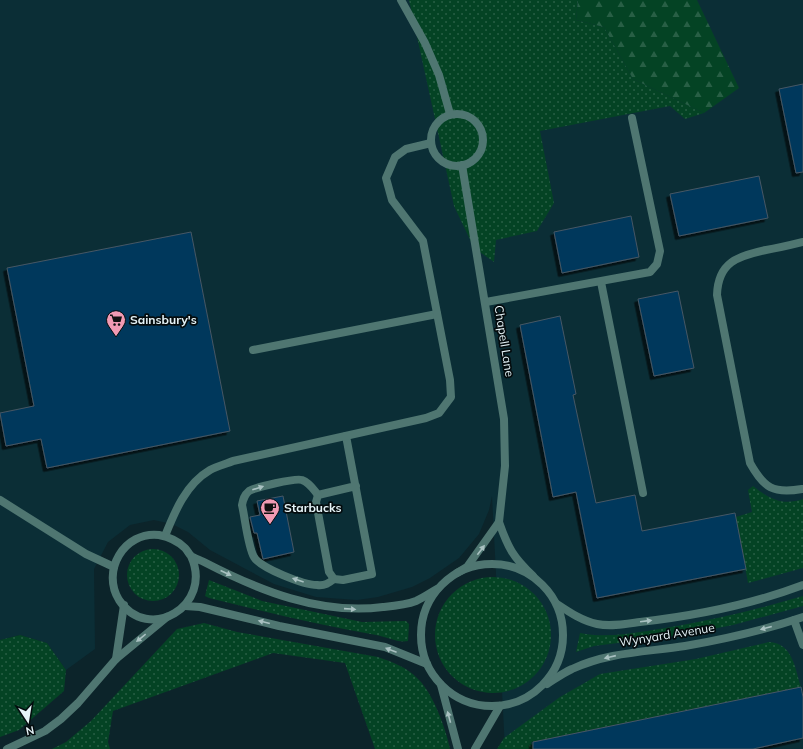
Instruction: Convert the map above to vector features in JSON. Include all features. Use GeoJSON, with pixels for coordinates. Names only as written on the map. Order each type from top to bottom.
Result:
{"type":"FeatureCollection","features":[{"type":"Feature","properties":{"kind":"street"},"geometry":{"type":"LineString","coordinates":[[401,0],[428,50],[439,76],[450,114]]}},
{"type":"Feature","properties":{"kind":"street"},"geometry":{"type":"LineString","coordinates":[[450,114],[465,115],[472,118],[477,124],[483,138],[479,152],[469,163],[462,165],[448,164],[441,161],[432,150],[431,143],[431,136],[437,122],[450,114]]}},
{"type":"Feature","properties":{"kind":"street"},"geometry":{"type":"LineString","coordinates":[[486,302],[650,272],[657,264],[660,251],[632,118]]}},
{"type":"Feature","properties":{"kind":"street"},"geometry":{"type":"LineString","coordinates":[[165,536],[175,511],[191,485],[210,470],[233,461],[426,418],[439,413],[447,403],[451,397],[450,380],[423,241],[392,200],[386,178],[395,157],[406,149],[431,143]]}},
{"type":"Feature","properties":{"kind":"street","name":"Chapell Lane"},"geometry":{"type":"LineString","coordinates":[[462,165],[479,274],[486,302],[504,419],[505,466],[499,522],[507,545],[513,555],[533,576]]}},
{"type":"Feature","properties":{"kind":"street"},"geometry":{"type":"LineString","coordinates":[[802,243],[749,254],[734,260],[724,268],[717,282],[717,295],[750,463],[759,479],[776,490],[783,492],[802,489]]}},
{"type":"Feature","properties":{"kind":"street"},"geometry":{"type":"LineString","coordinates":[[601,282],[612,346],[643,493]]}},
{"type":"Feature","properties":{"kind":"street"},"geometry":{"type":"LineString","coordinates":[[253,350],[437,314]]}},
{"type":"Feature","properties":{"kind":"street"},"geometry":{"type":"LineString","coordinates":[[318,495],[310,485],[300,480],[260,487],[248,492],[243,499],[242,505],[252,554],[257,563],[297,580],[317,586],[326,584],[334,579],[343,580],[372,574],[346,436]]}},
{"type":"Feature","properties":{"kind":"street"},"geometry":{"type":"LineString","coordinates":[[318,495],[356,486]]}},
{"type":"Feature","properties":{"kind":"street"},"geometry":{"type":"LineString","coordinates":[[318,495],[316,502],[329,572],[334,579]]}},
{"type":"Feature","properties":{"kind":"street"},"geometry":{"type":"LineString","coordinates":[[0,500],[86,554],[114,567]]}},
{"type":"Feature","properties":{"kind":"street","name":"Chapell Lane"},"geometry":{"type":"LineString","coordinates":[[457,573],[467,567],[499,522]]}},
{"type":"Feature","properties":{"kind":"street"},"geometry":{"type":"LineString","coordinates":[[167,617],[160,619],[144,618],[124,605],[114,587],[114,567],[121,552],[133,541],[149,535],[165,536],[180,543],[191,556],[196,569],[196,584],[186,606]]}},
{"type":"Feature","properties":{"kind":"street"},"geometry":{"type":"LineString","coordinates":[[191,556],[260,588],[296,601],[330,607],[354,609],[395,606],[416,601],[437,589]]}},
{"type":"Feature","properties":{"kind":"street","name":"Wynyard Avenue"},"geometry":{"type":"LineString","coordinates":[[540,688],[555,670],[563,649],[563,626],[557,604],[547,588],[533,576],[509,565],[482,564],[457,573],[437,589],[424,612],[421,625],[422,645],[427,664],[441,685],[458,698],[478,705],[500,706],[521,701],[572,669],[597,660],[627,653],[685,646],[739,635],[803,617]]}},
{"type":"Feature","properties":{"kind":"street","name":"Wynyard Avenue"},"geometry":{"type":"LineString","coordinates":[[557,604],[579,618],[597,624],[616,625],[698,613],[803,586]]}},
{"type":"Feature","properties":{"kind":"street"},"geometry":{"type":"LineString","coordinates":[[116,659],[124,605]]}},
{"type":"Feature","properties":{"kind":"street"},"geometry":{"type":"LineString","coordinates":[[8,749],[45,731],[61,719],[78,703],[116,659],[167,617],[186,606],[200,606],[279,626],[385,647],[427,664]]}},
{"type":"Feature","properties":{"kind":"street"},"geometry":{"type":"LineString","coordinates":[[794,620],[803,645]]}},
{"type":"Feature","properties":{"kind":"street"},"geometry":{"type":"LineString","coordinates":[[441,685],[458,749]]}},
{"type":"Feature","properties":{"kind":"street"},"geometry":{"type":"LineString","coordinates":[[474,749],[500,706]]}},
{"type":"Feature","properties":{"kind":"shaded area"},"geometry":{"type":"Polygon","coordinates":[[[0,0],[803,0],[803,749],[505,749],[492,496],[489,510],[479,534],[459,558],[430,578],[412,587],[378,597],[357,600],[316,597],[274,584],[210,550],[188,532],[172,524],[154,520],[130,525],[108,542],[94,569],[95,649],[66,670],[47,643],[20,635],[0,640],[0,0]]]}},
{"type":"Feature","properties":{"kind":"green space"},"geometry":{"type":"Polygon","coordinates":[[[409,0],[578,0],[576,20],[604,27],[633,79],[704,113],[685,119],[670,106],[540,131],[554,203],[537,231],[496,240],[494,262],[474,248],[454,206],[409,0]]]}},
{"type":"Feature","properties":{"kind":"green space"},"geometry":{"type":"Polygon","coordinates":[[[578,0],[697,0],[739,88],[704,113],[633,79],[604,27],[576,20],[578,0]]]}},
{"type":"Feature","properties":{"kind":"green space"},"geometry":{"type":"Polygon","coordinates":[[[753,486],[776,500],[789,502],[803,499],[803,568],[748,583],[736,517],[752,512],[748,490],[753,486]]]}},
{"type":"Feature","properties":{"kind":"green space"},"geometry":{"type":"Polygon","coordinates":[[[148,549],[158,549],[172,556],[179,570],[179,580],[172,594],[158,601],[148,601],[138,597],[131,590],[127,580],[127,570],[131,560],[138,553],[148,549]]]}},
{"type":"Feature","properties":{"kind":"green space"},"geometry":{"type":"Polygon","coordinates":[[[493,577],[504,578],[515,582],[534,594],[546,613],[550,624],[550,646],[546,657],[534,676],[515,688],[504,692],[493,693],[482,692],[471,688],[452,676],[440,657],[436,646],[435,635],[436,624],[440,613],[452,594],[471,582],[482,578],[493,577]]]}},
{"type":"Feature","properties":{"kind":"green space"},"geometry":{"type":"Polygon","coordinates":[[[209,580],[262,601],[362,622],[406,621],[409,624],[408,641],[396,641],[376,635],[313,623],[209,598],[205,596],[209,580]]]}},
{"type":"Feature","properties":{"kind":"green space"},"geometry":{"type":"Polygon","coordinates":[[[803,596],[803,606],[733,625],[682,635],[594,646],[576,652],[580,633],[614,635],[667,628],[765,607],[803,596]]]}},
{"type":"Feature","properties":{"kind":"green space"},"geometry":{"type":"Polygon","coordinates":[[[204,623],[237,632],[378,657],[399,665],[414,675],[424,685],[429,693],[442,722],[450,749],[375,749],[345,663],[273,653],[113,711],[108,742],[110,749],[52,749],[66,742],[91,721],[177,629],[204,623]]]}},
{"type":"Feature","properties":{"kind":"green space"},"geometry":{"type":"Polygon","coordinates":[[[20,635],[47,643],[66,670],[64,691],[19,730],[0,737],[0,640],[20,635]]]}},
{"type":"Feature","properties":{"kind":"green space"},"geometry":{"type":"Polygon","coordinates":[[[769,642],[777,643],[788,652],[795,665],[801,687],[531,742],[533,749],[497,749],[504,738],[560,697],[600,674],[696,659],[769,642]]]}},
{"type":"Feature","properties":{"kind":"building"},"geometry":{"type":"Polygon","coordinates":[[[803,84],[803,172],[796,173],[779,89],[803,84]]]}},
{"type":"Feature","properties":{"kind":"building"},"geometry":{"type":"Polygon","coordinates":[[[759,176],[768,218],[679,236],[670,194],[759,176]]]}},
{"type":"Feature","properties":{"kind":"building"},"geometry":{"type":"Polygon","coordinates":[[[631,216],[639,257],[562,273],[554,232],[631,216]]]}},
{"type":"Feature","properties":{"kind":"building","name":"Sainsbury's"},"geometry":{"type":"Polygon","coordinates":[[[191,232],[230,431],[47,468],[41,439],[6,446],[0,413],[34,406],[7,268],[191,232]]]}},
{"type":"Feature","properties":{"kind":"building"},"geometry":{"type":"Polygon","coordinates":[[[678,291],[694,368],[654,376],[638,299],[678,291]]]}},
{"type":"Feature","properties":{"kind":"building"},"geometry":{"type":"Polygon","coordinates":[[[560,316],[576,394],[573,395],[596,503],[635,495],[642,531],[735,513],[746,569],[597,598],[576,492],[553,497],[520,325],[560,316]]]}},
{"type":"Feature","properties":{"kind":"building","name":"Starbucks"},"geometry":{"type":"Polygon","coordinates":[[[283,496],[294,552],[263,559],[257,533],[254,533],[250,517],[260,515],[257,501],[283,496]]]}},
{"type":"Feature","properties":{"kind":"building"},"geometry":{"type":"Polygon","coordinates":[[[801,687],[803,697],[803,738],[753,749],[533,749],[533,742],[801,687]]]}},
{"type":"Feature","properties":{"kind":"place","name":"Sainsbury's"},"geometry":{"type":"Point","coordinates":[116,337]}},
{"type":"Feature","properties":{"kind":"place","name":"Starbucks"},"geometry":{"type":"Point","coordinates":[270,525]}}]}
